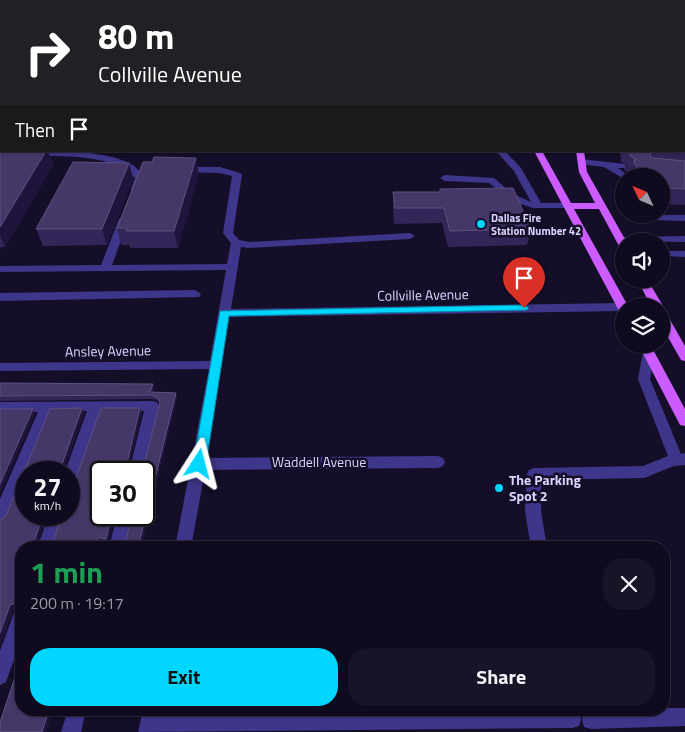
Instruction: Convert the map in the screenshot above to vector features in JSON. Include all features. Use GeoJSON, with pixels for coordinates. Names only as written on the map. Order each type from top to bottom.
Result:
{"type":"FeatureCollection","features":[{"type":"Feature","properties":{"kind":"main road"},"geometry":{"type":"LineString","coordinates":[[572,152],[582,167],[617,233]]}},
{"type":"Feature","properties":{"kind":"main road"},"geometry":{"type":"LineString","coordinates":[[580,152],[582,167]]}},
{"type":"Feature","properties":{"kind":"main road"},"geometry":{"type":"LineString","coordinates":[[538,154],[618,298]]}},
{"type":"Feature","properties":{"kind":"main road"},"geometry":{"type":"LineString","coordinates":[[567,206],[602,206]]}},
{"type":"Feature","properties":{"kind":"main road"},"geometry":{"type":"LineString","coordinates":[[670,330],[685,357]]}},
{"type":"Feature","properties":{"kind":"main road"},"geometry":{"type":"LineString","coordinates":[[649,353],[679,400],[685,421]]}},
{"type":"Feature","properties":{"kind":"street"},"geometry":{"type":"LineString","coordinates":[[501,152],[515,165],[523,176],[538,206]]}},
{"type":"Feature","properties":{"kind":"street"},"geometry":{"type":"LineString","coordinates":[[0,154],[48,153],[85,155],[121,163],[138,173],[140,178],[105,268]]}},
{"type":"Feature","properties":{"kind":"street"},"geometry":{"type":"LineString","coordinates":[[582,167],[606,164],[622,166]]}},
{"type":"Feature","properties":{"kind":"street"},"geometry":{"type":"LineString","coordinates":[[606,164],[615,170]]}},
{"type":"Feature","properties":{"kind":"street"},"geometry":{"type":"LineString","coordinates":[[178,170],[220,170],[237,175],[228,233],[236,243],[248,245],[410,236]]}},
{"type":"Feature","properties":{"kind":"street"},"geometry":{"type":"LineString","coordinates":[[445,178],[491,180],[517,201],[538,206],[567,206]]}},
{"type":"Feature","properties":{"kind":"street"},"geometry":{"type":"LineString","coordinates":[[670,240],[685,239],[672,218]]}},
{"type":"Feature","properties":{"kind":"street"},"geometry":{"type":"LineString","coordinates":[[672,218],[685,218]]}},
{"type":"Feature","properties":{"kind":"street"},"geometry":{"type":"LineString","coordinates":[[184,541],[236,243]]}},
{"type":"Feature","properties":{"kind":"street"},"geometry":{"type":"LineString","coordinates":[[670,254],[685,254]]}},
{"type":"Feature","properties":{"kind":"street"},"geometry":{"type":"LineString","coordinates":[[0,269],[232,267]]}},
{"type":"Feature","properties":{"kind":"street"},"geometry":{"type":"LineString","coordinates":[[0,297],[195,294]]}},
{"type":"Feature","properties":{"kind":"street","name":"Collville Avenue"},"geometry":{"type":"LineString","coordinates":[[224,313],[615,308]]}},
{"type":"Feature","properties":{"kind":"street"},"geometry":{"type":"LineString","coordinates":[[538,541],[532,511],[534,474],[644,472],[681,459],[644,379],[646,353]]}},
{"type":"Feature","properties":{"kind":"street","name":"Ansley Avenue"},"geometry":{"type":"LineString","coordinates":[[0,367],[216,365]]}},
{"type":"Feature","properties":{"kind":"street"},"geometry":{"type":"LineString","coordinates":[[0,516],[47,406]]}},
{"type":"Feature","properties":{"kind":"street"},"geometry":{"type":"LineString","coordinates":[[76,461],[96,406]]}},
{"type":"Feature","properties":{"kind":"street"},"geometry":{"type":"LineString","coordinates":[[0,407],[152,406],[139,461]]}},
{"type":"Feature","properties":{"kind":"street","name":"Waddell Avenue"},"geometry":{"type":"LineString","coordinates":[[199,464],[438,462]]}},
{"type":"Feature","properties":{"kind":"street"},"geometry":{"type":"LineString","coordinates":[[48,541],[53,526]]}},
{"type":"Feature","properties":{"kind":"street"},"geometry":{"type":"LineString","coordinates":[[119,541],[122,526]]}},
{"type":"Feature","properties":{"kind":"street"},"geometry":{"type":"LineString","coordinates":[[0,676],[15,633]]}},
{"type":"Feature","properties":{"kind":"street"},"geometry":{"type":"LineString","coordinates":[[71,732],[75,716]]}},
{"type":"Feature","properties":{"kind":"street"},"geometry":{"type":"LineString","coordinates":[[150,722],[572,719],[571,716]]}},
{"type":"Feature","properties":{"kind":"street"},"geometry":{"type":"LineString","coordinates":[[591,720],[685,717]]}},
{"type":"Feature","properties":{"kind":"building"},"geometry":{"type":"Polygon","coordinates":[[[0,152],[45,152],[0,227],[0,152]]]}},
{"type":"Feature","properties":{"kind":"building"},"geometry":{"type":"Polygon","coordinates":[[[632,152],[651,152],[650,156],[652,158],[685,161],[685,189],[670,188],[670,168],[637,168],[634,162],[635,159],[629,155],[632,152]]]}},
{"type":"Feature","properties":{"kind":"building"},"geometry":{"type":"Polygon","coordinates":[[[154,157],[196,158],[174,231],[126,231],[127,228],[117,228],[143,162],[152,162],[154,157]]]}},
{"type":"Feature","properties":{"kind":"building"},"geometry":{"type":"Polygon","coordinates":[[[73,162],[129,163],[102,229],[36,229],[73,162]]]}},
{"type":"Feature","properties":{"kind":"building"},"geometry":{"type":"Polygon","coordinates":[[[513,188],[531,229],[450,231],[444,208],[395,208],[393,192],[440,192],[440,189],[513,188]]]}},
{"type":"Feature","properties":{"kind":"building"},"geometry":{"type":"Polygon","coordinates":[[[0,383],[153,384],[150,392],[176,393],[155,479],[155,461],[145,461],[160,402],[157,397],[151,395],[0,396],[0,383]]]}},
{"type":"Feature","properties":{"kind":"building"},"geometry":{"type":"Polygon","coordinates":[[[82,408],[63,461],[28,461],[50,409],[82,408]]]}},
{"type":"Feature","properties":{"kind":"building"},"geometry":{"type":"Polygon","coordinates":[[[101,408],[140,408],[127,461],[90,461],[90,526],[109,526],[106,539],[99,537],[98,541],[53,541],[58,526],[80,526],[80,467],[101,408]]]}},
{"type":"Feature","properties":{"kind":"building"},"geometry":{"type":"Polygon","coordinates":[[[0,409],[33,409],[0,484],[0,409]]]}},
{"type":"Feature","properties":{"kind":"building"},"geometry":{"type":"Polygon","coordinates":[[[15,494],[15,526],[39,526],[34,541],[15,541],[15,603],[10,605],[0,633],[0,520],[7,513],[15,494]]]}},
{"type":"Feature","properties":{"kind":"building"},"geometry":{"type":"Polygon","coordinates":[[[129,526],[143,526],[140,541],[126,541],[129,526]]]}},
{"type":"Feature","properties":{"kind":"building"},"geometry":{"type":"Polygon","coordinates":[[[15,677],[15,716],[47,716],[42,732],[0,732],[0,722],[15,677]]]}},
{"type":"Feature","properties":{"kind":"place","name":"Dallas Fire Station Number 42"},"geometry":{"type":"Point","coordinates":[481,224]}},
{"type":"Feature","properties":{"kind":"place","name":"The Parking Spot 2"},"geometry":{"type":"Point","coordinates":[499,488]}},
{"type":"Feature","properties":{"kind":"route"},"geometry":{"type":"LineString","coordinates":[[199,464],[224,313],[524,308]]}}]}
